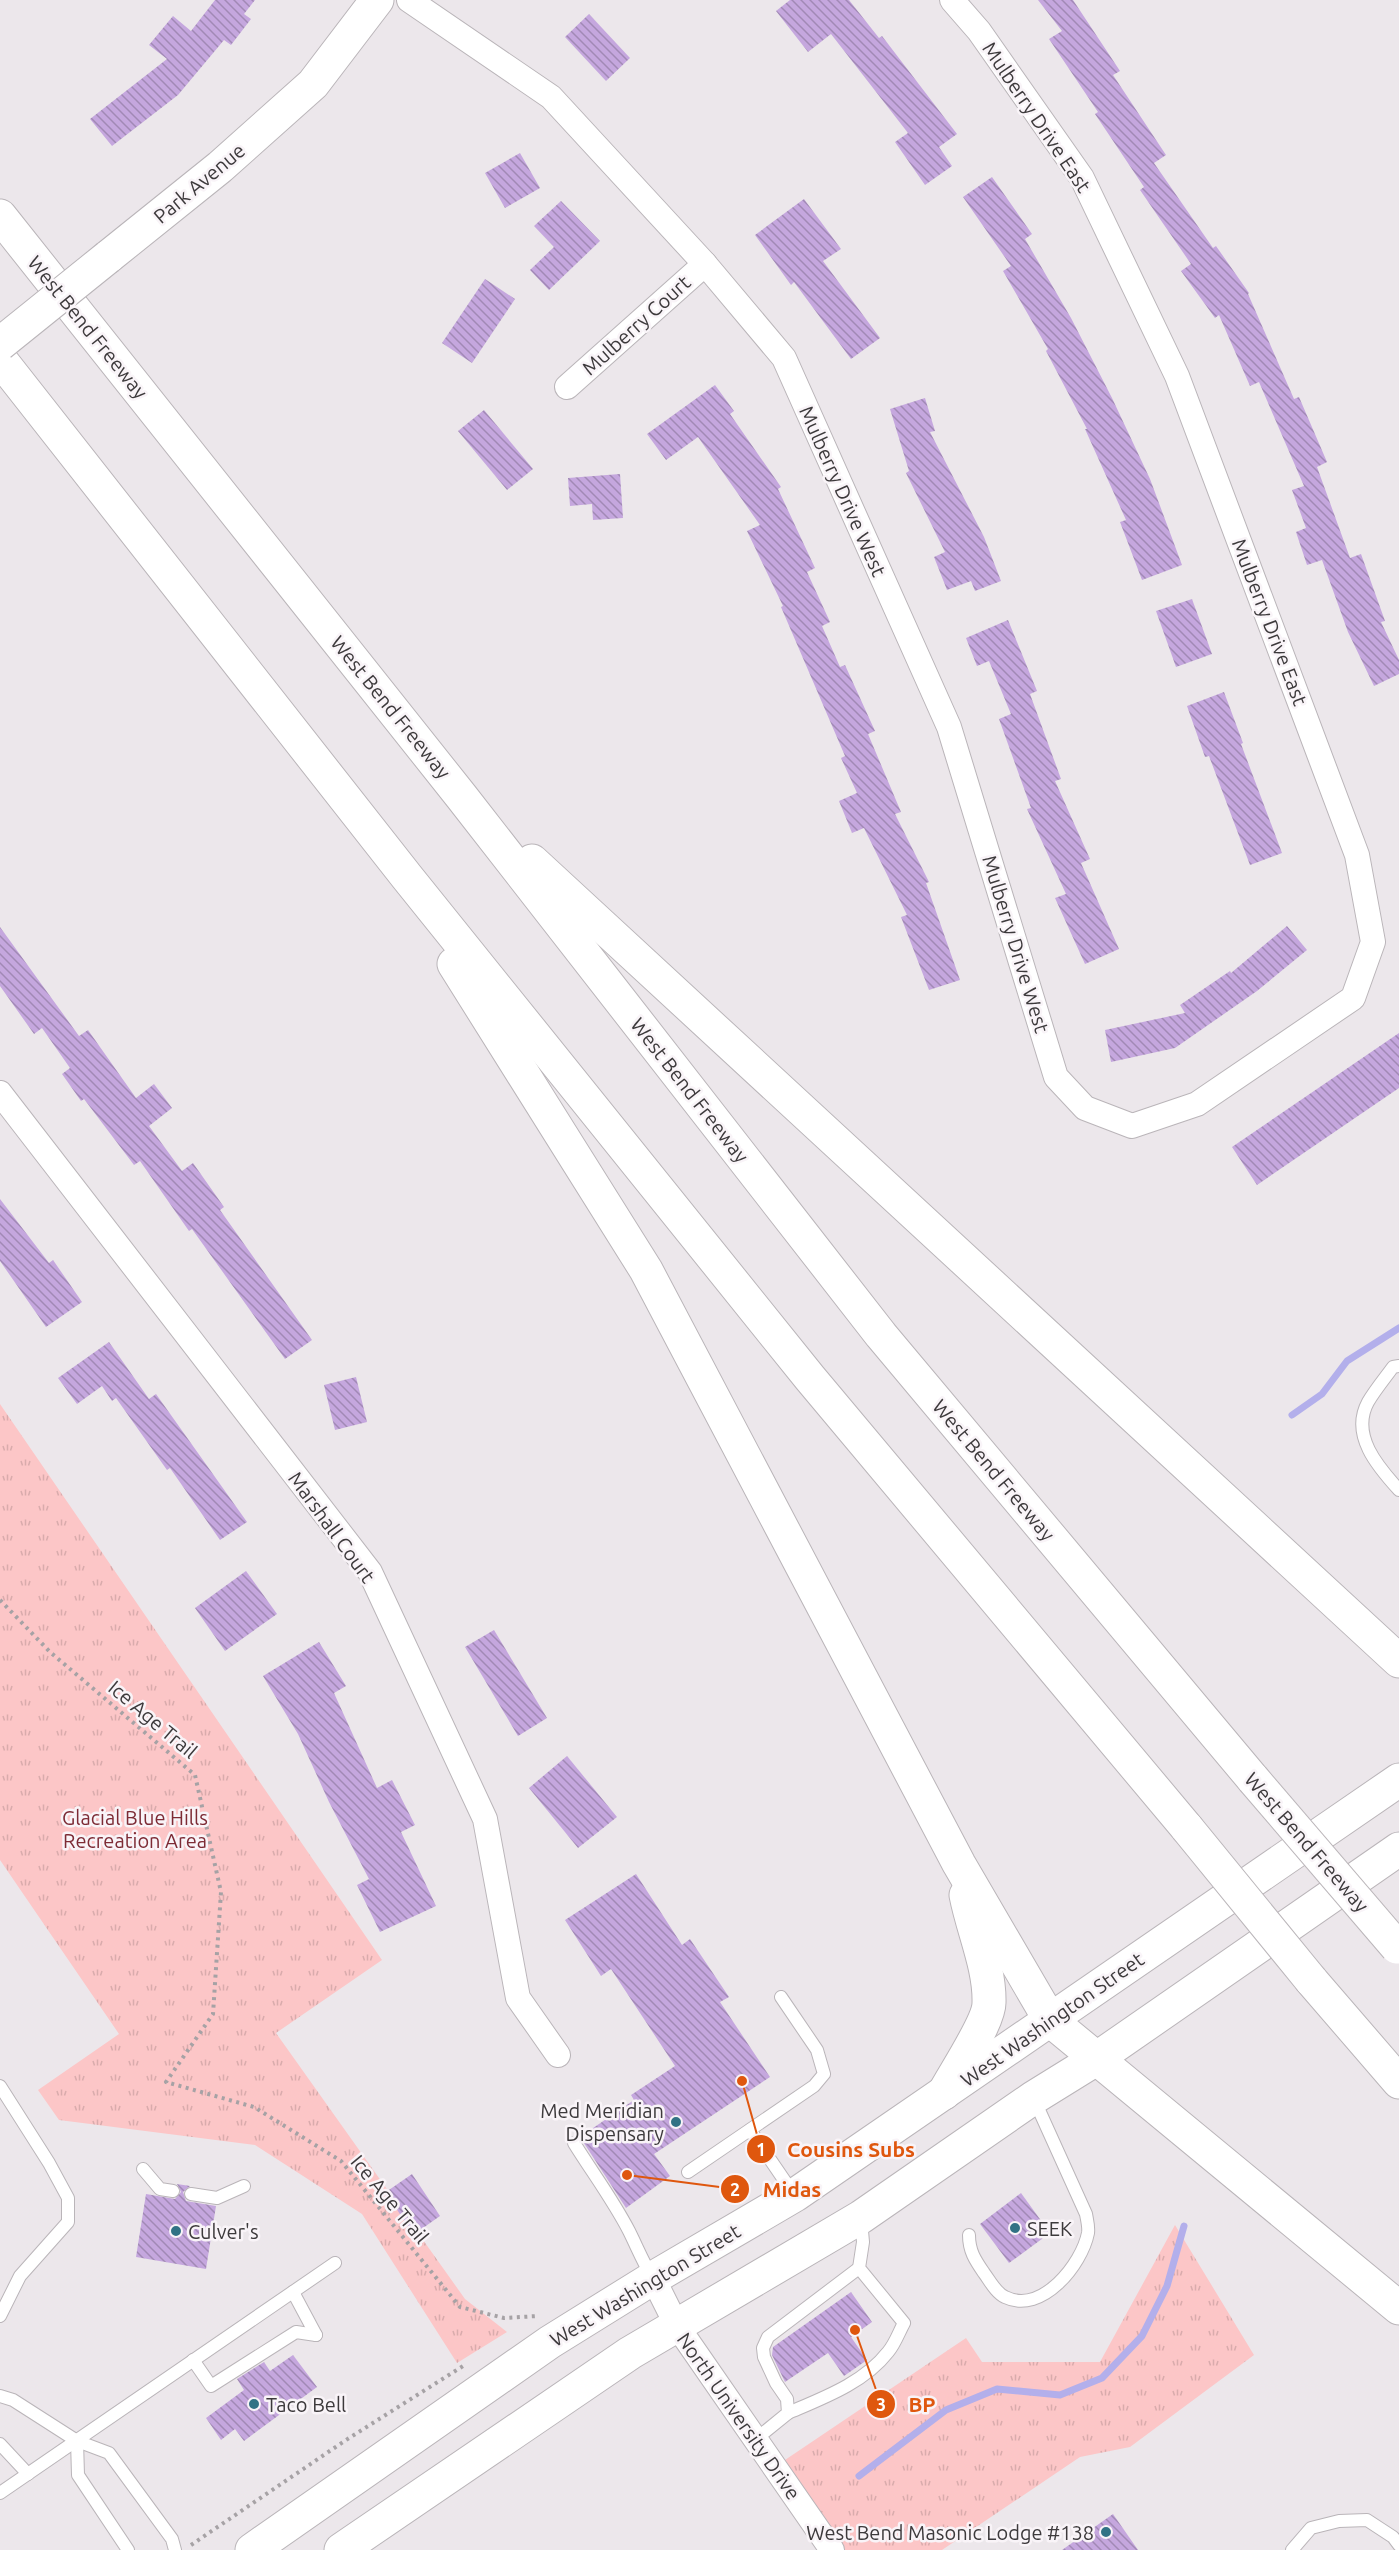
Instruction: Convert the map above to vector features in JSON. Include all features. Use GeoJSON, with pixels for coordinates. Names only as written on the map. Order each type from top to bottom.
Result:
{"type":"FeatureCollection","features":[{"type":"Feature","properties":{"kind":"main road","name":"Park Avenue"},"geometry":{"type":"LineString","coordinates":[[0,344],[220,167],[313,84],[377,0]]}},
{"type":"Feature","properties":{"kind":"main road","name":"West Bend Freeway"},"geometry":{"type":"LineString","coordinates":[[0,216],[461,796],[881,1335],[1253,1779],[1398,1948]]}},
{"type":"Feature","properties":{"kind":"main road"},"geometry":{"type":"LineString","coordinates":[[0,359],[407,878],[810,1378],[1187,1828],[1311,1980],[1399,2082]]}},
{"type":"Feature","properties":{"kind":"main road"},"geometry":{"type":"LineString","coordinates":[[461,796],[1399,1661]]}},
{"type":"Feature","properties":{"kind":"main road"},"geometry":{"type":"LineString","coordinates":[[407,878],[448,954],[646,1269],[960,1864],[1050,2020],[1399,2308]]}},
{"type":"Feature","properties":{"kind":"main road","name":"West Washington Street"},"geometry":{"type":"LineString","coordinates":[[252,2550],[550,2342],[653,2278],[795,2195],[1399,1780]]}},
{"type":"Feature","properties":{"kind":"main road"},"geometry":{"type":"LineString","coordinates":[[341,2550],[630,2353],[861,2217],[1033,2098],[1096,2059],[1399,1849]]}},
{"type":"Feature","properties":{"kind":"main road"},"geometry":{"type":"LineString","coordinates":[[944,2093],[979,2029],[989,2005],[984,1964],[969,1913],[960,1864]]}},
{"type":"Feature","properties":{"kind":"street","name":"Mulberry Drive West"},"geometry":{"type":"LineString","coordinates":[[409,0],[551,97],[705,264],[784,358],[945,716],[1056,1077],[1085,1108]]}},
{"type":"Feature","properties":{"kind":"street","name":"Mulberry Drive East"},"geometry":{"type":"LineString","coordinates":[[952,0],[979,31],[1082,178],[1178,376],[1357,855],[1373,942],[1353,998],[1197,1104],[1132,1126],[1085,1108]]}},
{"type":"Feature","properties":{"kind":"street","name":"Mulberry Court"},"geometry":{"type":"LineString","coordinates":[[567,387],[705,264]]}},
{"type":"Feature","properties":{"kind":"street","name":"Marshall Court"},"geometry":{"type":"LineString","coordinates":[[0,1093],[370,1572],[485,1819],[518,1998],[558,2055]]}},
{"type":"Feature","properties":{"kind":"street","name":"North University Drive"},"geometry":{"type":"LineString","coordinates":[[653,2278],[677,2326],[832,2550]]}},
{"type":"Feature","properties":{"kind":"lane"},"geometry":{"type":"LineString","coordinates":[[1399,1366],[1393,1367],[1367,1404],[1361,1429],[1375,1464],[1399,1490]]}},
{"type":"Feature","properties":{"kind":"lane"},"geometry":{"type":"LineString","coordinates":[[688,2172],[814,2086],[824,2074],[817,2050],[781,1997]]}},
{"type":"Feature","properties":{"kind":"lane"},"geometry":{"type":"LineString","coordinates":[[0,2086],[49,2163],[68,2198],[68,2222],[20,2276],[0,2316]]}},
{"type":"Feature","properties":{"kind":"lane"},"geometry":{"type":"LineString","coordinates":[[969,2235],[969,2246],[973,2256],[994,2286],[1003,2296],[1017,2301],[1033,2299],[1051,2289],[1069,2271],[1081,2251],[1088,2231],[1086,2214],[1033,2098]]}},
{"type":"Feature","properties":{"kind":"lane"},"geometry":{"type":"LineString","coordinates":[[750,2130],[795,2195]]}},
{"type":"Feature","properties":{"kind":"lane"},"geometry":{"type":"LineString","coordinates":[[573,2143],[616,2209],[637,2252],[653,2278]]}},
{"type":"Feature","properties":{"kind":"lane"},"geometry":{"type":"LineString","coordinates":[[143,2169],[160,2189],[172,2191]]}},
{"type":"Feature","properties":{"kind":"lane"},"geometry":{"type":"LineString","coordinates":[[191,2194],[217,2198],[244,2186]]}},
{"type":"Feature","properties":{"kind":"lane"},"geometry":{"type":"LineString","coordinates":[[788,2414],[787,2399],[764,2356],[763,2348],[768,2337],[859,2268],[863,2242],[861,2217]]}},
{"type":"Feature","properties":{"kind":"lane"},"geometry":{"type":"LineString","coordinates":[[0,2493],[335,2263]]}},
{"type":"Feature","properties":{"kind":"lane"},"geometry":{"type":"LineString","coordinates":[[756,2439],[788,2414],[835,2393],[861,2376],[889,2352],[904,2323],[859,2268]]}},
{"type":"Feature","properties":{"kind":"lane"},"geometry":{"type":"LineString","coordinates":[[193,2360],[211,2386],[296,2332],[316,2335],[293,2292]]}},
{"type":"Feature","properties":{"kind":"lane"},"geometry":{"type":"LineString","coordinates":[[0,2396],[13,2400],[76,2441],[109,2453],[172,2540],[175,2550]]}},
{"type":"Feature","properties":{"kind":"lane"},"geometry":{"type":"LineString","coordinates":[[76,2441],[78,2475],[128,2550]]}},
{"type":"Feature","properties":{"kind":"lane"},"geometry":{"type":"LineString","coordinates":[[0,2444],[28,2474]]}},
{"type":"Feature","properties":{"kind":"lane"},"geometry":{"type":"LineString","coordinates":[[1292,2550],[1311,2528],[1339,2521],[1367,2520],[1393,2537],[1399,2545]]}},
{"type":"Feature","properties":{"kind":"path","name":"Ice Age Trail"},"geometry":{"type":"LineString","coordinates":[[0,1600],[50,1652],[195,1775],[221,1892],[213,2014],[166,2082],[254,2107],[341,2161],[460,2307],[504,2318],[539,2316],[531,2322]]}},
{"type":"Feature","properties":{"kind":"path"},"geometry":{"type":"LineString","coordinates":[[190,2546],[364,2428],[467,2364]]}},
{"type":"Feature","properties":{"kind":"green space","name":"Glacial Blue Hills Recreation Area"},"geometry":{"type":"Polygon","coordinates":[[[0,1404],[382,1960],[276,2033],[465,2299],[507,2332],[457,2363],[362,2214],[255,2145],[59,2120],[38,2090],[119,2034],[0,1860],[0,1404]]]}},
{"type":"Feature","properties":{"kind":"green space"},"geometry":{"type":"Polygon","coordinates":[[[1175,2225],[1254,2355],[1130,2447],[1080,2457],[942,2550],[843,2550],[782,2462],[966,2338],[982,2362],[1100,2362],[1175,2225]]]}},
{"type":"Feature","properties":{"kind":"building"},"geometry":{"type":"Polygon","coordinates":[[[215,0],[255,0],[244,14],[251,19],[231,45],[224,40],[178,95],[112,146],[90,119],[167,59],[149,45],[173,16],[191,31],[215,0]]]}},
{"type":"Feature","properties":{"kind":"building"},"geometry":{"type":"Polygon","coordinates":[[[790,0],[849,0],[879,38],[882,36],[957,134],[939,147],[952,166],[925,185],[895,142],[908,133],[831,34],[808,52],[776,11],[790,0]]]}},
{"type":"Feature","properties":{"kind":"building"},"geometry":{"type":"Polygon","coordinates":[[[1038,0],[1073,0],[1120,71],[1113,75],[1166,155],[1154,163],[1213,248],[1216,246],[1249,293],[1294,399],[1299,397],[1327,462],[1317,467],[1350,558],[1361,554],[1385,621],[1381,622],[1399,660],[1399,674],[1374,686],[1348,632],[1322,560],[1307,565],[1296,532],[1306,528],[1292,490],[1304,486],[1259,382],[1250,386],[1219,315],[1215,318],[1181,271],[1191,264],[1140,190],[1144,187],[1095,114],[1098,112],[1049,39],[1062,31],[1038,0]]]}},
{"type":"Feature","properties":{"kind":"building"},"geometry":{"type":"Polygon","coordinates":[[[589,14],[630,58],[606,81],[565,37],[589,14]]]}},
{"type":"Feature","properties":{"kind":"building"},"geometry":{"type":"Polygon","coordinates":[[[520,153],[540,188],[505,208],[485,173],[520,153]]]}},
{"type":"Feature","properties":{"kind":"building"},"geometry":{"type":"Polygon","coordinates":[[[992,177],[1032,234],[1025,239],[1071,318],[1112,398],[1150,479],[1182,565],[1142,580],[1120,522],[1126,520],[1085,429],[1087,429],[1046,351],[1048,349],[1003,271],[1011,266],[963,197],[992,177]]]}},
{"type":"Feature","properties":{"kind":"building"},"geometry":{"type":"Polygon","coordinates":[[[804,199],[841,249],[823,261],[880,338],[851,359],[794,282],[791,285],[755,235],[804,199]]]}},
{"type":"Feature","properties":{"kind":"building"},"geometry":{"type":"Polygon","coordinates":[[[561,201],[600,241],[549,290],[530,270],[554,247],[534,226],[561,201]]]}},
{"type":"Feature","properties":{"kind":"building"},"geometry":{"type":"Polygon","coordinates":[[[485,279],[515,299],[472,363],[442,343],[485,279]]]}},
{"type":"Feature","properties":{"kind":"building"},"geometry":{"type":"Polygon","coordinates":[[[715,385],[734,411],[730,414],[781,487],[778,489],[815,568],[807,572],[830,622],[822,626],[840,667],[845,665],[875,731],[868,734],[901,812],[895,814],[929,882],[926,883],[960,980],[929,990],[901,917],[907,915],[864,828],[852,833],[839,801],[857,793],[841,758],[845,756],[781,607],[783,606],[747,531],[760,525],[698,437],[666,460],[647,434],[715,385]]]}},
{"type":"Feature","properties":{"kind":"building"},"geometry":{"type":"Polygon","coordinates":[[[925,398],[935,431],[930,432],[984,537],[1001,581],[975,591],[971,581],[947,590],[934,557],[945,552],[906,473],[909,471],[890,409],[925,398]]]}},
{"type":"Feature","properties":{"kind":"building"},"geometry":{"type":"Polygon","coordinates":[[[484,410],[533,469],[507,490],[458,431],[484,410]]]}},
{"type":"Feature","properties":{"kind":"building"},"geometry":{"type":"Polygon","coordinates":[[[620,474],[623,518],[593,520],[592,504],[570,506],[568,478],[620,474]]]}},
{"type":"Feature","properties":{"kind":"building"},"geometry":{"type":"Polygon","coordinates":[[[1192,599],[1212,654],[1176,667],[1156,611],[1192,599]]]}},
{"type":"Feature","properties":{"kind":"building"},"geometry":{"type":"Polygon","coordinates":[[[1008,620],[1037,691],[1030,694],[1061,779],[1055,781],[1090,859],[1081,863],[1119,949],[1085,964],[1055,898],[1066,894],[1027,809],[1031,808],[999,719],[1011,714],[989,661],[977,666],[966,638],[1008,620]]]}},
{"type":"Feature","properties":{"kind":"building"},"geometry":{"type":"Polygon","coordinates":[[[1224,692],[1282,853],[1250,865],[1209,756],[1205,757],[1187,706],[1224,692]]]}},
{"type":"Feature","properties":{"kind":"building"},"geometry":{"type":"Polygon","coordinates":[[[1287,926],[1307,950],[1257,991],[1175,1048],[1111,1062],[1105,1030],[1185,1013],[1180,1005],[1230,971],[1231,973],[1287,926]]]}},
{"type":"Feature","properties":{"kind":"building"},"geometry":{"type":"Polygon","coordinates":[[[0,927],[79,1036],[88,1030],[136,1098],[154,1084],[172,1108],[149,1126],[182,1171],[193,1163],[224,1207],[220,1210],[312,1340],[285,1359],[192,1229],[189,1231],[140,1161],[134,1165],[84,1099],[81,1101],[62,1074],[70,1068],[42,1028],[34,1034],[0,986],[0,927]]]}},
{"type":"Feature","properties":{"kind":"building"},"geometry":{"type":"Polygon","coordinates":[[[1399,1033],[1399,1088],[1257,1185],[1232,1147],[1399,1033]]]}},
{"type":"Feature","properties":{"kind":"building"},"geometry":{"type":"Polygon","coordinates":[[[0,1199],[49,1263],[53,1260],[82,1302],[46,1327],[0,1261],[0,1199]]]}},
{"type":"Feature","properties":{"kind":"building"},"geometry":{"type":"Polygon","coordinates":[[[109,1342],[149,1399],[156,1394],[247,1522],[220,1540],[170,1468],[167,1470],[116,1398],[112,1401],[102,1386],[77,1404],[58,1378],[109,1342]]]}},
{"type":"Feature","properties":{"kind":"building"},"geometry":{"type":"Polygon","coordinates":[[[356,1377],[367,1422],[335,1430],[324,1385],[356,1377]]]}},
{"type":"Feature","properties":{"kind":"building"},"geometry":{"type":"Polygon","coordinates":[[[246,1571],[277,1614],[225,1651],[195,1608],[246,1571]]]}},
{"type":"Feature","properties":{"kind":"building"},"geometry":{"type":"Polygon","coordinates":[[[494,1630],[547,1718],[518,1736],[465,1647],[494,1630]]]}},
{"type":"Feature","properties":{"kind":"building"},"geometry":{"type":"Polygon","coordinates":[[[319,1642],[346,1686],[334,1693],[377,1788],[392,1780],[415,1825],[401,1832],[436,1906],[380,1932],[357,1885],[369,1879],[329,1802],[298,1734],[263,1676],[319,1642]]]}},
{"type":"Feature","properties":{"kind":"building"},"geometry":{"type":"Polygon","coordinates":[[[567,1756],[617,1817],[578,1848],[529,1788],[567,1756]]]}},
{"type":"Feature","properties":{"kind":"building"},"geometry":{"type":"Polygon","coordinates":[[[636,1874],[682,1945],[690,1939],[729,1997],[720,2002],[770,2077],[654,2154],[670,2176],[626,2208],[580,2137],[634,2100],[631,2095],[675,2066],[611,1969],[601,1976],[565,1920],[636,1874]]]}},
{"type":"Feature","properties":{"kind":"building"},"geometry":{"type":"Polygon","coordinates":[[[412,2174],[440,2216],[413,2235],[386,2192],[412,2174]]]}},
{"type":"Feature","properties":{"kind":"building","name":"Culver's"},"geometry":{"type":"Polygon","coordinates":[[[177,2184],[190,2186],[183,2192],[186,2201],[216,2206],[206,2269],[136,2257],[146,2194],[175,2199],[181,2192],[177,2184]]]}},
{"type":"Feature","properties":{"kind":"building","name":"SEEK"},"geometry":{"type":"Polygon","coordinates":[[[1021,2193],[1050,2233],[1009,2263],[980,2224],[1021,2193]]]}},
{"type":"Feature","properties":{"kind":"building"},"geometry":{"type":"Polygon","coordinates":[[[851,2292],[872,2322],[851,2337],[867,2360],[844,2376],[828,2353],[785,2382],[772,2355],[773,2347],[851,2292]]]}},
{"type":"Feature","properties":{"kind":"building"},"geometry":{"type":"Polygon","coordinates":[[[293,2355],[317,2387],[244,2441],[235,2429],[221,2440],[206,2418],[244,2390],[237,2379],[264,2362],[270,2371],[293,2355]]]}},
{"type":"Feature","properties":{"kind":"building","name":"West Bend Masonic Lodge #138"},"geometry":{"type":"Polygon","coordinates":[[[1113,2514],[1138,2550],[1062,2550],[1113,2514]]]}},
{"type":"Feature","properties":{"kind":"waterway"},"geometry":{"type":"LineString","coordinates":[[1292,1415],[1322,1394],[1347,1361],[1399,1328]]}},
{"type":"Feature","properties":{"kind":"waterway"},"geometry":{"type":"LineString","coordinates":[[859,2476],[946,2410],[997,2389],[1060,2395],[1102,2378],[1142,2336],[1167,2286],[1184,2226]]}},
{"type":"Feature","properties":{"kind":"place","name":"Cousins Subs"},"geometry":{"type":"Point","coordinates":[742,2081]}},
{"type":"Feature","properties":{"kind":"place","name":"Med Meridian Dispensary"},"geometry":{"type":"Point","coordinates":[676,2122]}},
{"type":"Feature","properties":{"kind":"place","name":"Midas"},"geometry":{"type":"Point","coordinates":[627,2175]}},
{"type":"Feature","properties":{"kind":"place","name":"SEEK"},"geometry":{"type":"Point","coordinates":[1015,2228]}},
{"type":"Feature","properties":{"kind":"place","name":"Culver's"},"geometry":{"type":"Point","coordinates":[176,2231]}},
{"type":"Feature","properties":{"kind":"place","name":"BP"},"geometry":{"type":"Point","coordinates":[855,2330]}},
{"type":"Feature","properties":{"kind":"place","name":"Taco Bell"},"geometry":{"type":"Point","coordinates":[254,2404]}},
{"type":"Feature","properties":{"kind":"place","name":"West Bend Masonic Lodge #138"},"geometry":{"type":"Point","coordinates":[1106,2532]}}]}
